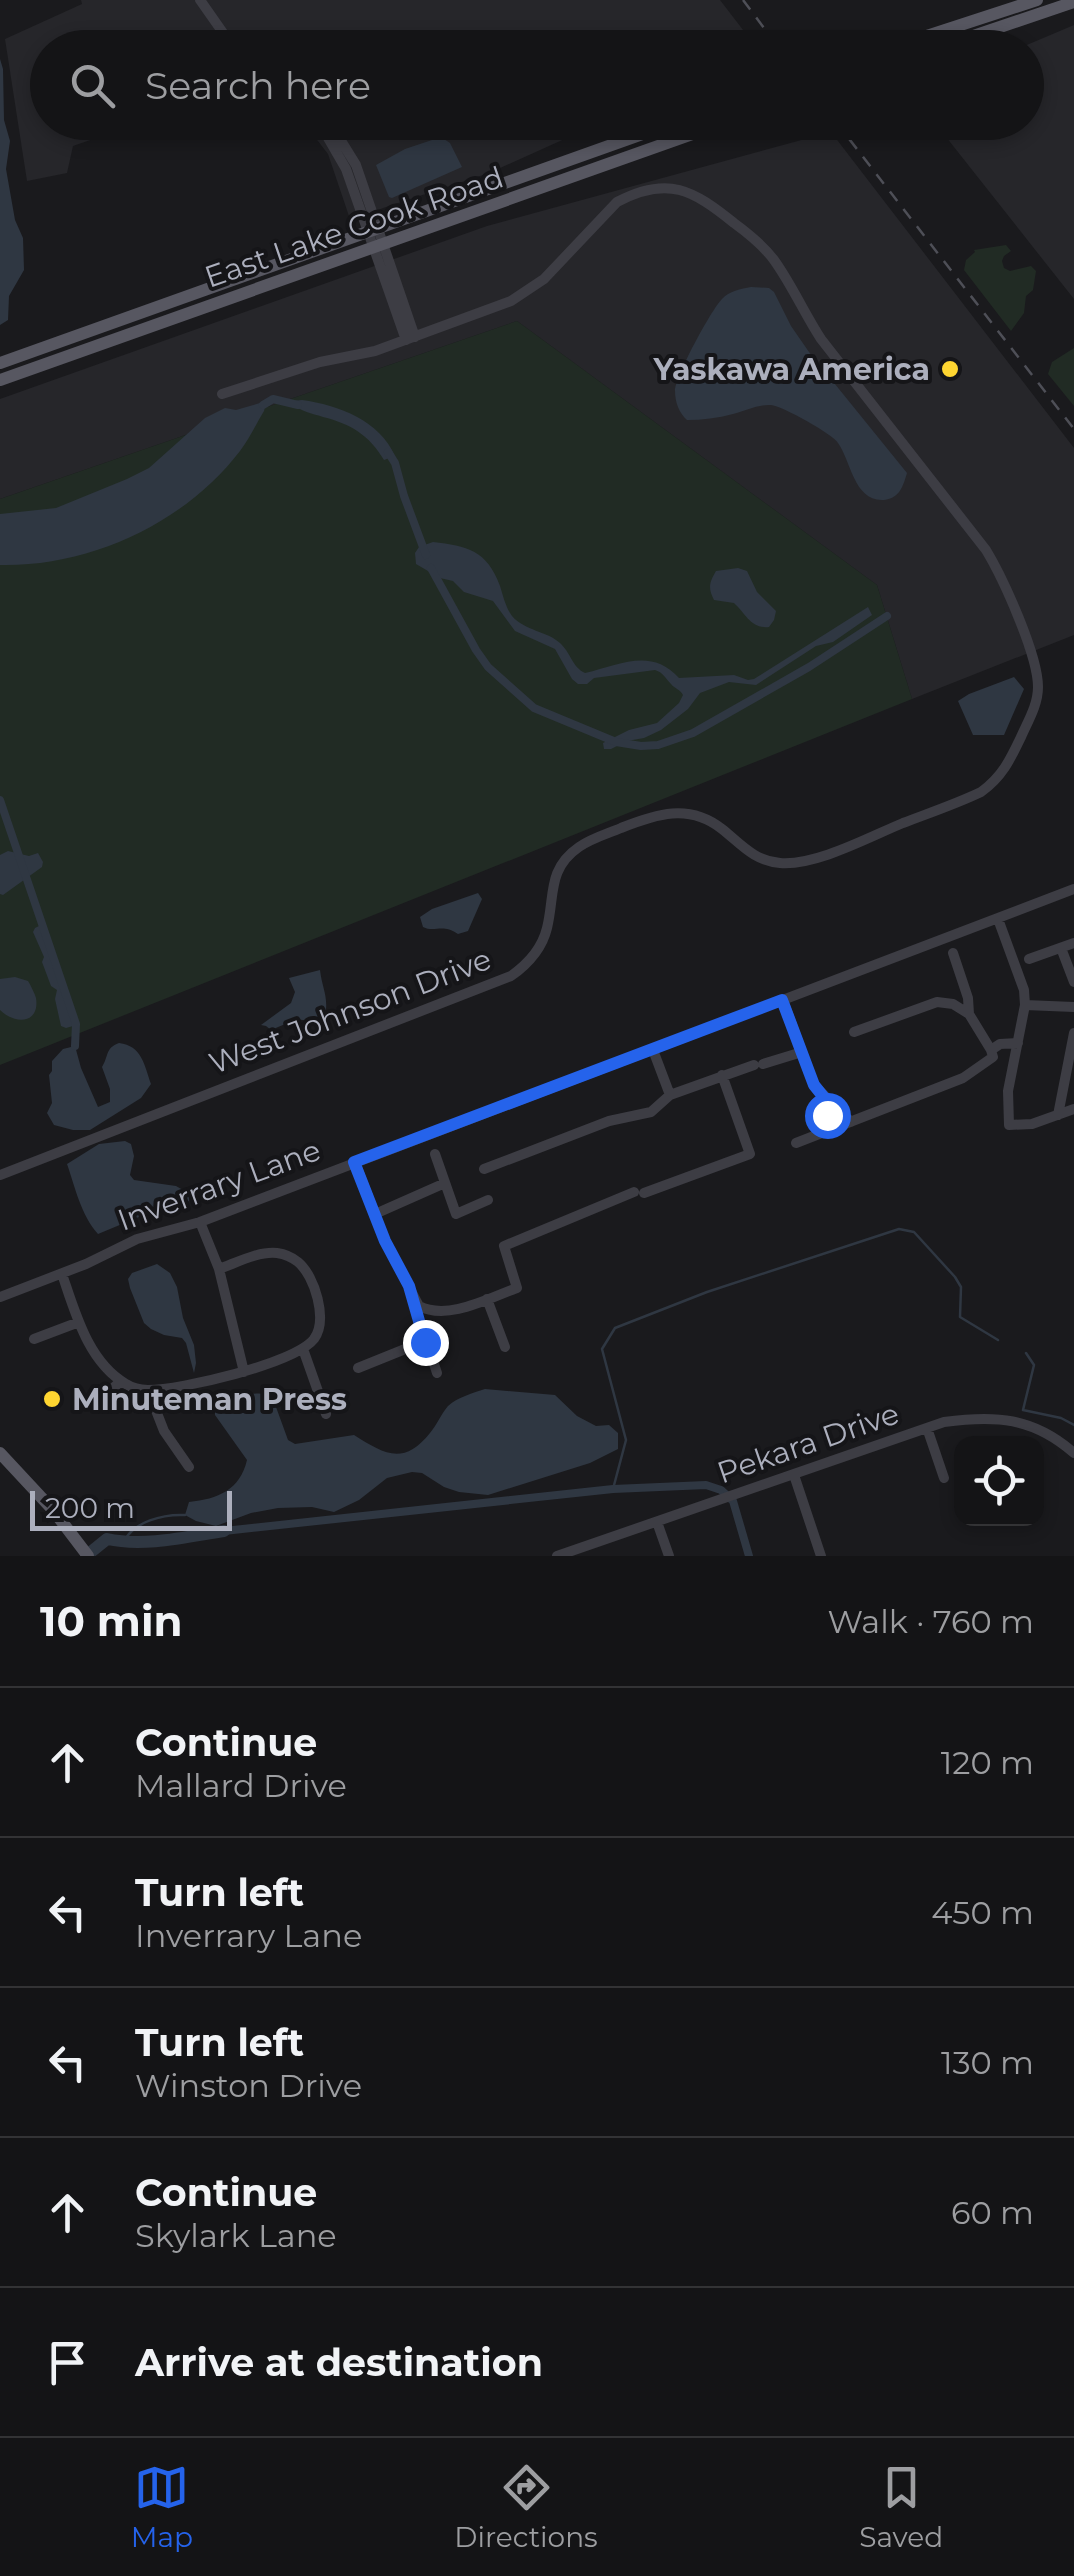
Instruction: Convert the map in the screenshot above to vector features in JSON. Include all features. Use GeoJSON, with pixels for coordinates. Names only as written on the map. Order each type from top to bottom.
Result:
{"type":"FeatureCollection","features":[{"type":"Feature","properties":{"kind":"main road"},"geometry":{"type":"LineString","coordinates":[[945,30],[1036,0]]}},
{"type":"Feature","properties":{"kind":"main road"},"geometry":{"type":"LineString","coordinates":[[991,30],[1074,2]]}},
{"type":"Feature","properties":{"kind":"main road","name":"East Lake Cook Road"},"geometry":{"type":"LineString","coordinates":[[0,363],[626,140]]}},
{"type":"Feature","properties":{"kind":"main road","name":"East Lake Cook Road"},"geometry":{"type":"LineString","coordinates":[[0,380],[675,140]]}},
{"type":"Feature","properties":{"kind":"main road"},"geometry":{"type":"LineString","coordinates":[[29,352],[35,367]]}},
{"type":"Feature","properties":{"kind":"main road"},"geometry":{"type":"LineString","coordinates":[[0,1453],[84,1551]]}},
{"type":"Feature","properties":{"kind":"street"},"geometry":{"type":"LineString","coordinates":[[200,0],[222,30]]}},
{"type":"Feature","properties":{"kind":"street"},"geometry":{"type":"LineString","coordinates":[[330,140],[373,230],[410,338]]}},
{"type":"Feature","properties":{"kind":"street","name":"West Johnson Drive"},"geometry":{"type":"LineString","coordinates":[[0,1174],[511,976],[536,954],[546,934],[550,892],[557,872],[568,856],[589,841],[671,812],[712,823],[750,854],[784,864],[818,857],[973,796],[993,784],[1009,763],[1034,708],[1038,687],[1032,656],[995,565],[821,339],[762,245],[696,195],[656,187],[617,202],[544,279],[494,310],[375,351],[320,362],[222,394]]}},
{"type":"Feature","properties":{"kind":"street","name":"Inverrary Lane"},"geometry":{"type":"LineString","coordinates":[[0,1298],[137,1239],[200,1222],[1074,888]]}},
{"type":"Feature","properties":{"kind":"street"},"geometry":{"type":"LineString","coordinates":[[998,919],[1024,990],[1025,1005],[1008,1090],[1009,1125],[1032,1124],[1074,1109]]}},
{"type":"Feature","properties":{"kind":"street"},"geometry":{"type":"LineString","coordinates":[[1029,959],[1074,943]]}},
{"type":"Feature","properties":{"kind":"street"},"geometry":{"type":"LineString","coordinates":[[1061,948],[1074,982]]}},
{"type":"Feature","properties":{"kind":"street"},"geometry":{"type":"LineString","coordinates":[[953,953],[968,998],[969,1014]]}},
{"type":"Feature","properties":{"kind":"street"},"geometry":{"type":"LineString","coordinates":[[782,1000],[814,1085],[851,1122]]}},
{"type":"Feature","properties":{"kind":"street"},"geometry":{"type":"LineString","coordinates":[[796,1143],[963,1078],[993,1057],[969,1014],[953,1004],[937,1002],[854,1032]]}},
{"type":"Feature","properties":{"kind":"street"},"geometry":{"type":"LineString","coordinates":[[1025,1005],[1074,1007]]}},
{"type":"Feature","properties":{"kind":"street"},"geometry":{"type":"LineString","coordinates":[[1058,1115],[1074,1033]]}},
{"type":"Feature","properties":{"kind":"street"},"geometry":{"type":"LineString","coordinates":[[991,1050],[1000,1044],[1018,1043]]}},
{"type":"Feature","properties":{"kind":"street"},"geometry":{"type":"LineString","coordinates":[[653,1050],[670,1095]]}},
{"type":"Feature","properties":{"kind":"street"},"geometry":{"type":"LineString","coordinates":[[484,1169],[610,1121],[650,1112],[670,1095],[737,1070],[802,1052]]}},
{"type":"Feature","properties":{"kind":"street"},"geometry":{"type":"LineString","coordinates":[[354,1162],[385,1241],[420,1306],[433,1311],[468,1307],[517,1288],[504,1246],[639,1192],[750,1154],[722,1076]]}},
{"type":"Feature","properties":{"kind":"street"},"geometry":{"type":"LineString","coordinates":[[1064,1081],[1074,1091]]}},
{"type":"Feature","properties":{"kind":"street"},"geometry":{"type":"LineString","coordinates":[[826,1100],[830,1130]]}},
{"type":"Feature","properties":{"kind":"street"},"geometry":{"type":"LineString","coordinates":[[435,1154],[456,1214],[488,1200]]}},
{"type":"Feature","properties":{"kind":"street"},"geometry":{"type":"LineString","coordinates":[[375,1214],[445,1183]]}},
{"type":"Feature","properties":{"kind":"street"},"geometry":{"type":"LineString","coordinates":[[200,1222],[218,1269],[244,1372]]}},
{"type":"Feature","properties":{"kind":"street"},"geometry":{"type":"LineString","coordinates":[[62,1274],[93,1352],[120,1381],[130,1386],[148,1390],[244,1372],[303,1350],[314,1339],[320,1310],[306,1272],[298,1262],[276,1253],[264,1253],[218,1269]]}},
{"type":"Feature","properties":{"kind":"street"},"geometry":{"type":"LineString","coordinates":[[409,1286],[437,1373]]}},
{"type":"Feature","properties":{"kind":"street"},"geometry":{"type":"LineString","coordinates":[[487,1300],[505,1347]]}},
{"type":"Feature","properties":{"kind":"street"},"geometry":{"type":"LineString","coordinates":[[34,1338],[79,1322]]}},
{"type":"Feature","properties":{"kind":"street"},"geometry":{"type":"LineString","coordinates":[[358,1368],[425,1342]]}},
{"type":"Feature","properties":{"kind":"street"},"geometry":{"type":"LineString","coordinates":[[303,1350],[326,1414]]}},
{"type":"Feature","properties":{"kind":"street"},"geometry":{"type":"LineString","coordinates":[[93,1406],[120,1381]]}},
{"type":"Feature","properties":{"kind":"street"},"geometry":{"type":"LineString","coordinates":[[148,1390],[164,1431],[189,1467]]}},
{"type":"Feature","properties":{"kind":"street","name":"Pekara Drive"},"geometry":{"type":"LineString","coordinates":[[557,1556],[927,1428],[972,1418],[1011,1420],[1043,1431],[1074,1453]]}},
{"type":"Feature","properties":{"kind":"street"},"geometry":{"type":"LineString","coordinates":[[927,1428],[944,1478]]}},
{"type":"Feature","properties":{"kind":"street"},"geometry":{"type":"LineString","coordinates":[[794,1475],[821,1556]]}},
{"type":"Feature","properties":{"kind":"street"},"geometry":{"type":"LineString","coordinates":[[658,1522],[670,1556]]}},
{"type":"Feature","properties":{"kind":"shaded area"},"geometry":{"type":"Polygon","coordinates":[[[81,0],[720,0],[743,30],[30,30],[30,140],[90,140],[73,146],[67,173],[27,181],[5,39],[82,4],[81,0]]]}},
{"type":"Feature","properties":{"kind":"shaded area"},"geometry":{"type":"Polygon","coordinates":[[[1074,25],[1074,299],[948,140],[1044,140],[1044,38],[1074,25]]]}},
{"type":"Feature","properties":{"kind":"shaded area"},"geometry":{"type":"Polygon","coordinates":[[[0,59],[4,120],[10,141],[6,169],[15,220],[23,238],[24,270],[9,296],[8,320],[0,325],[0,59]]]}},
{"type":"Feature","properties":{"kind":"shaded area"},"geometry":{"type":"Polygon","coordinates":[[[317,140],[562,140],[489,173],[351,222],[328,154],[317,140]]]}},
{"type":"Feature","properties":{"kind":"shaded area"},"geometry":{"type":"Polygon","coordinates":[[[446,140],[462,167],[392,198],[376,165],[405,149],[446,140]]]}},
{"type":"Feature","properties":{"kind":"shaded area"},"geometry":{"type":"Polygon","coordinates":[[[802,140],[837,140],[1074,448],[1074,635],[912,699],[877,585],[517,321],[0,499],[0,399],[487,226],[802,140]]]}},
{"type":"Feature","properties":{"kind":"shaded area"},"geometry":{"type":"Polygon","coordinates":[[[1006,245],[1011,251],[1004,256],[1004,268],[1010,271],[1031,266],[1036,271],[1024,313],[1011,331],[964,270],[974,250],[1006,245]]]}},
{"type":"Feature","properties":{"kind":"shaded area"},"geometry":{"type":"Polygon","coordinates":[[[751,287],[774,292],[809,352],[907,473],[894,497],[874,499],[866,494],[834,439],[777,407],[761,406],[698,420],[687,420],[682,414],[675,391],[702,329],[725,296],[751,287]]]}},
{"type":"Feature","properties":{"kind":"shaded area"},"geometry":{"type":"Polygon","coordinates":[[[517,321],[877,585],[912,699],[0,1065],[0,499],[517,321]]]}},
{"type":"Feature","properties":{"kind":"shaded area"},"geometry":{"type":"Polygon","coordinates":[[[1074,348],[1074,406],[1048,374],[1052,362],[1074,348]]]}},
{"type":"Feature","properties":{"kind":"shaded area"},"geometry":{"type":"Polygon","coordinates":[[[302,400],[330,406],[369,424],[395,456],[384,460],[358,432],[292,404],[302,400]]]}},
{"type":"Feature","properties":{"kind":"shaded area"},"geometry":{"type":"Polygon","coordinates":[[[260,403],[264,411],[240,451],[218,477],[164,519],[101,549],[34,564],[0,565],[0,514],[56,508],[127,479],[149,468],[205,418],[225,408],[236,410],[260,403]]]}},
{"type":"Feature","properties":{"kind":"shaded area"},"geometry":{"type":"Polygon","coordinates":[[[433,542],[466,548],[482,557],[495,574],[512,616],[560,643],[585,673],[646,661],[657,663],[679,678],[734,675],[754,679],[868,607],[872,615],[756,685],[729,682],[700,693],[688,709],[661,730],[604,749],[603,743],[629,730],[657,723],[679,703],[682,693],[655,670],[594,678],[587,684],[578,684],[555,649],[515,631],[493,601],[464,592],[453,581],[416,564],[419,547],[433,542]]]}},
{"type":"Feature","properties":{"kind":"shaded area"},"geometry":{"type":"Polygon","coordinates":[[[716,571],[747,571],[757,592],[776,611],[769,627],[753,623],[734,603],[714,600],[710,586],[716,571]]]}},
{"type":"Feature","properties":{"kind":"shaded area"},"geometry":{"type":"Polygon","coordinates":[[[1014,677],[1024,689],[1004,735],[973,735],[958,701],[1014,677]]]}},
{"type":"Feature","properties":{"kind":"shaded area"},"geometry":{"type":"Polygon","coordinates":[[[8,851],[29,856],[38,853],[43,862],[42,867],[3,895],[0,855],[8,851]]]}},
{"type":"Feature","properties":{"kind":"shaded area"},"geometry":{"type":"Polygon","coordinates":[[[478,893],[482,899],[468,931],[458,934],[423,927],[420,917],[432,909],[478,893]]]}},
{"type":"Feature","properties":{"kind":"shaded area"},"geometry":{"type":"Polygon","coordinates":[[[45,926],[63,993],[68,993],[73,1026],[61,1026],[57,990],[51,986],[33,932],[45,926]]]}},
{"type":"Feature","properties":{"kind":"shaded area"},"geometry":{"type":"Polygon","coordinates":[[[320,970],[325,1016],[313,1022],[297,1019],[271,1030],[261,1025],[291,1003],[295,992],[289,978],[320,970]]]}},
{"type":"Feature","properties":{"kind":"shaded area"},"geometry":{"type":"Polygon","coordinates":[[[15,977],[28,981],[36,998],[34,1013],[19,1020],[0,1010],[0,979],[15,977]]]}},
{"type":"Feature","properties":{"kind":"shaded area"},"geometry":{"type":"Polygon","coordinates":[[[119,1043],[133,1048],[144,1063],[151,1084],[141,1098],[90,1130],[54,1125],[47,1113],[52,1103],[52,1061],[63,1049],[75,1046],[98,1107],[110,1102],[102,1067],[109,1050],[119,1043]]]}},
{"type":"Feature","properties":{"kind":"shaded area"},"geometry":{"type":"Polygon","coordinates":[[[99,1144],[131,1144],[134,1156],[130,1175],[134,1180],[176,1186],[190,1194],[189,1201],[98,1234],[83,1210],[67,1164],[99,1144]]]}},
{"type":"Feature","properties":{"kind":"shaded area"},"geometry":{"type":"Polygon","coordinates":[[[157,1264],[170,1273],[177,1287],[194,1345],[194,1373],[186,1343],[144,1323],[130,1288],[128,1279],[132,1273],[157,1264]]]}},
{"type":"Feature","properties":{"kind":"shaded area"},"geometry":{"type":"Polygon","coordinates":[[[485,1389],[555,1395],[577,1416],[596,1426],[609,1425],[618,1433],[618,1449],[590,1463],[488,1495],[459,1492],[412,1472],[387,1478],[359,1500],[334,1512],[312,1507],[278,1508],[216,1526],[185,1515],[189,1502],[226,1491],[244,1470],[247,1460],[215,1415],[221,1400],[253,1394],[272,1396],[288,1440],[295,1444],[354,1435],[393,1454],[420,1444],[452,1403],[485,1389]]]}},
{"type":"Feature","properties":{"kind":"waterway"},"geometry":{"type":"LineString","coordinates":[[263,405],[273,399],[298,405]]}},
{"type":"Feature","properties":{"kind":"waterway"},"geometry":{"type":"LineString","coordinates":[[388,452],[426,555]]}},
{"type":"Feature","properties":{"kind":"waterway"},"geometry":{"type":"LineString","coordinates":[[431,568],[488,667],[534,708],[616,742],[641,746],[658,745],[693,733],[809,667],[887,616]]}},
{"type":"Feature","properties":{"kind":"waterway"},"geometry":{"type":"LineString","coordinates":[[0,800],[76,1024],[75,1046]]}},
{"type":"Feature","properties":{"kind":"waterway"},"geometry":{"type":"LineString","coordinates":[[613,1489],[626,1440],[602,1349],[615,1328],[707,1292],[899,1229],[914,1232],[955,1277],[961,1287],[960,1317],[998,1340]]}},
{"type":"Feature","properties":{"kind":"waterway"},"geometry":{"type":"LineString","coordinates":[[1026,1353],[1034,1365],[1023,1410],[1061,1418],[1074,1425]]}},
{"type":"Feature","properties":{"kind":"waterway"},"geometry":{"type":"LineString","coordinates":[[224,1531],[613,1489],[706,1485],[721,1490],[733,1501],[749,1556]]}},
{"type":"Feature","properties":{"kind":"waterway"},"geometry":{"type":"LineString","coordinates":[[123,1543],[134,1529],[150,1520],[185,1515]]}},
{"type":"Feature","properties":{"kind":"waterway"},"geometry":{"type":"LineString","coordinates":[[86,1556],[107,1539],[150,1542],[224,1531]]}},
{"type":"Feature","properties":{"kind":"railway"},"geometry":{"type":"LineString","coordinates":[[743,0],[766,30]]}},
{"type":"Feature","properties":{"kind":"railway"},"geometry":{"type":"LineString","coordinates":[[850,140],[1074,429]]}},
{"type":"Feature","properties":{"kind":"place","name":"Yaskawa America"},"geometry":{"type":"Point","coordinates":[950,369]}},
{"type":"Feature","properties":{"kind":"place","name":"Minuteman Press"},"geometry":{"type":"Point","coordinates":[52,1399]}},
{"type":"Feature","properties":{"kind":"route"},"geometry":{"type":"LineString","coordinates":[[425,1342],[409,1286],[385,1241],[354,1162],[782,1000],[814,1085],[826,1100],[827,1115]]}}]}
